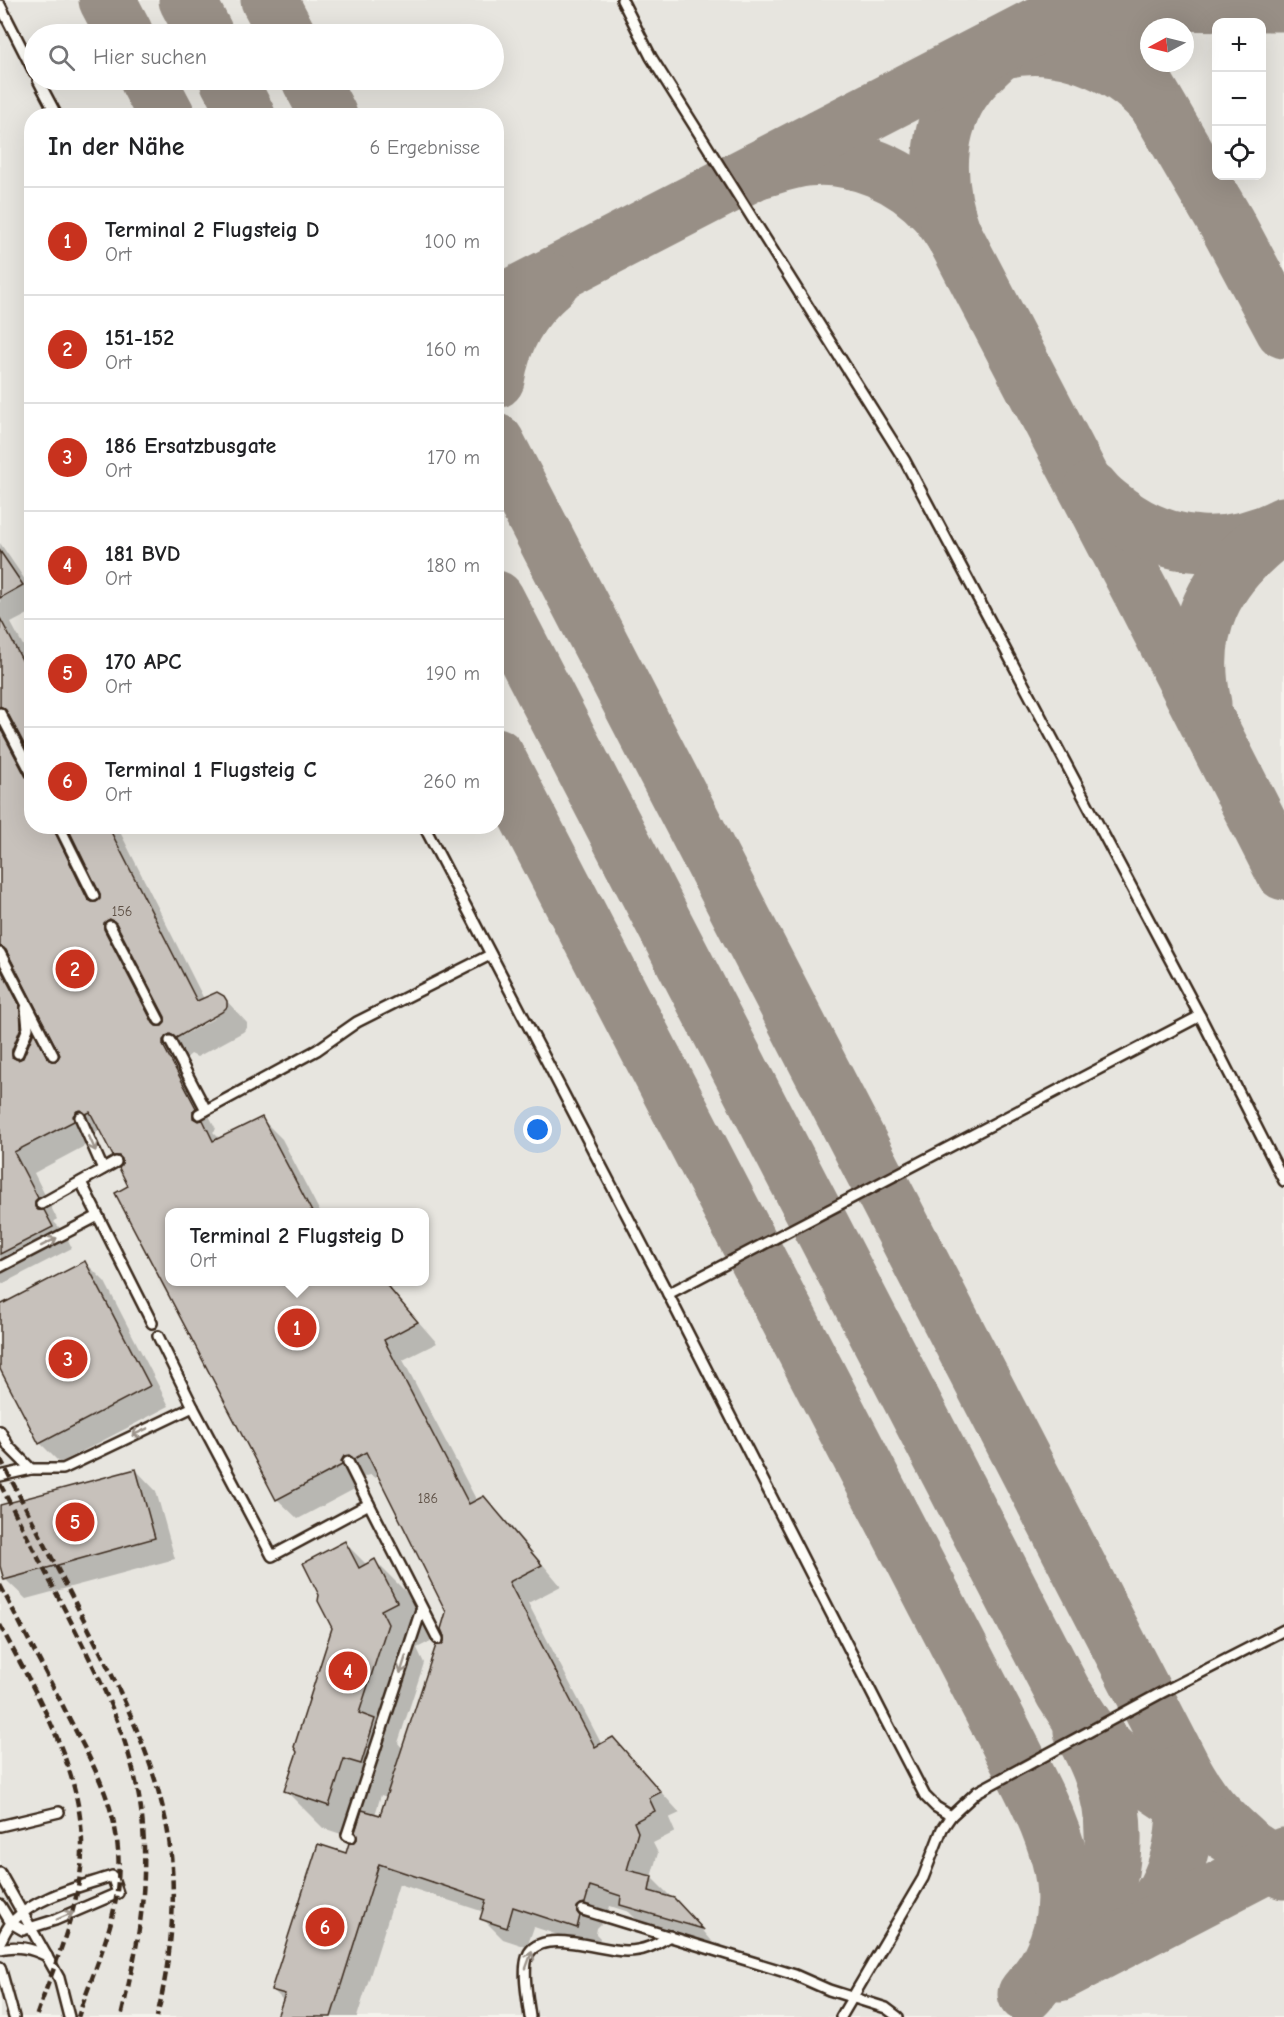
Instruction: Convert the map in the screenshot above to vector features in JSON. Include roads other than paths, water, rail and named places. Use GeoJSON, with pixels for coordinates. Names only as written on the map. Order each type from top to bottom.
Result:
{"type":"FeatureCollection","features":[{"type":"Feature","properties":{"kind":"lane"},"geometry":{"type":"LineString","coordinates":[[622,0],[651,57],[905,461],[1200,1016],[1284,1181]]}},
{"type":"Feature","properties":{"kind":"lane"},"geometry":{"type":"LineString","coordinates":[[0,5],[24,52]]}},
{"type":"Feature","properties":{"kind":"lane"},"geometry":{"type":"LineString","coordinates":[[43,90],[53,108]]}},
{"type":"Feature","properties":{"kind":"lane"},"geometry":{"type":"LineString","coordinates":[[0,712],[24,758]]}},
{"type":"Feature","properties":{"kind":"lane"},"geometry":{"type":"LineString","coordinates":[[63,834],[94,896]]}},
{"type":"Feature","properties":{"kind":"lane"},"geometry":{"type":"LineString","coordinates":[[428,834],[668,1293],[926,1796],[936,1807],[951,1816]]}},
{"type":"Feature","properties":{"kind":"lane"},"geometry":{"type":"LineString","coordinates":[[110,926],[159,1020]]}},
{"type":"Feature","properties":{"kind":"lane"},"geometry":{"type":"LineString","coordinates":[[0,952],[53,1055]]}},
{"type":"Feature","properties":{"kind":"lane"},"geometry":{"type":"LineString","coordinates":[[170,1041],[203,1112],[317,1050],[357,1022],[490,955]]}},
{"type":"Feature","properties":{"kind":"lane"},"geometry":{"type":"LineString","coordinates":[[18,1053],[28,1028],[25,1003]]}},
{"type":"Feature","properties":{"kind":"lane"},"geometry":{"type":"LineString","coordinates":[[668,1293],[1200,1016]]}},
{"type":"Feature","properties":{"kind":"lane"},"geometry":{"type":"LineString","coordinates":[[80,1117],[104,1169]]}},
{"type":"Feature","properties":{"kind":"lane"},"geometry":{"type":"LineString","coordinates":[[41,1204],[116,1162]]}},
{"type":"Feature","properties":{"kind":"lane"},"geometry":{"type":"LineString","coordinates":[[81,1182],[152,1323]]}},
{"type":"Feature","properties":{"kind":"lane"},"geometry":{"type":"LineString","coordinates":[[0,1267],[98,1216]]}},
{"type":"Feature","properties":{"kind":"lane"},"geometry":{"type":"LineString","coordinates":[[158,1336],[272,1556],[369,1504]]}},
{"type":"Feature","properties":{"kind":"lane"},"geometry":{"type":"LineString","coordinates":[[0,1476],[30,1469],[63,1469],[193,1407]]}},
{"type":"Feature","properties":{"kind":"lane"},"geometry":{"type":"LineString","coordinates":[[0,1431],[9,1447],[30,1469]]}},
{"type":"Feature","properties":{"kind":"lane"},"geometry":{"type":"LineString","coordinates":[[348,1461],[421,1610],[438,1639]]}},
{"type":"Feature","properties":{"kind":"lane"},"geometry":{"type":"LineString","coordinates":[[351,1837],[347,1835],[421,1610]]}},
{"type":"Feature","properties":{"kind":"lane"},"geometry":{"type":"LineString","coordinates":[[840,2017],[923,1878],[936,1842],[951,1816],[977,1792],[1284,1630]]}},
{"type":"Feature","properties":{"kind":"lane"},"geometry":{"type":"LineString","coordinates":[[0,1826],[59,1812]]}},
{"type":"Feature","properties":{"kind":"lane"},"geometry":{"type":"LineString","coordinates":[[0,1873],[24,1912],[59,1978],[69,2017]]}},
{"type":"Feature","properties":{"kind":"lane"},"geometry":{"type":"LineString","coordinates":[[0,1905],[11,1923],[22,1930],[56,1920],[118,1893],[112,1876],[43,1900],[11,1923],[0,1942]]}},
{"type":"Feature","properties":{"kind":"lane"},"geometry":{"type":"LineString","coordinates":[[583,1910],[795,1975],[829,1990],[886,2008],[898,2017]]}},
{"type":"Feature","properties":{"kind":"lane"},"geometry":{"type":"LineString","coordinates":[[530,2017],[525,1968],[530,1952],[544,1942],[565,1942],[625,1952],[649,1949],[670,1936]]}},
{"type":"Feature","properties":{"kind":"lane"},"geometry":{"type":"LineString","coordinates":[[0,1949],[11,1947],[33,1949],[47,1956]]}},
{"type":"Feature","properties":{"kind":"lane"},"geometry":{"type":"LineString","coordinates":[[0,1967],[14,2017]]}},
{"type":"Feature","properties":{"kind":"railway"},"geometry":{"type":"LineString","coordinates":[[0,1458],[121,1694],[152,1769],[160,1795],[170,1846],[173,1895],[167,1969],[157,2017]]}},
{"type":"Feature","properties":{"kind":"railway"},"geometry":{"type":"LineString","coordinates":[[0,1484],[103,1688],[115,1715],[133,1771],[143,1828],[144,1877],[140,1923],[121,2017]]}},
{"type":"Feature","properties":{"kind":"railway"},"geometry":{"type":"LineString","coordinates":[[0,1585],[97,1773],[112,1816],[117,1839],[119,1864],[115,1906],[78,2017]]}},
{"type":"Feature","properties":{"kind":"railway"},"geometry":{"type":"LineString","coordinates":[[0,1625],[58,1741],[70,1772],[78,1803],[82,1835],[81,1868],[74,1906],[63,1944],[36,2017]]}},
{"type":"Feature","properties":{"kind":"place","name":"151-152"},"geometry":{"type":"Point","coordinates":[75,969]}},
{"type":"Feature","properties":{"kind":"place","name":"Terminal 2 Flugsteig D"},"geometry":{"type":"Point","coordinates":[297,1328]}},
{"type":"Feature","properties":{"kind":"place","name":"186 Ersatzbusgate"},"geometry":{"type":"Point","coordinates":[68,1359]}},
{"type":"Feature","properties":{"kind":"place","name":"170 APC"},"geometry":{"type":"Point","coordinates":[75,1522]}},
{"type":"Feature","properties":{"kind":"place","name":"181 BVD"},"geometry":{"type":"Point","coordinates":[348,1671]}},
{"type":"Feature","properties":{"kind":"place","name":"Terminal 1 Flugsteig C"},"geometry":{"type":"Point","coordinates":[325,1927]}}]}
